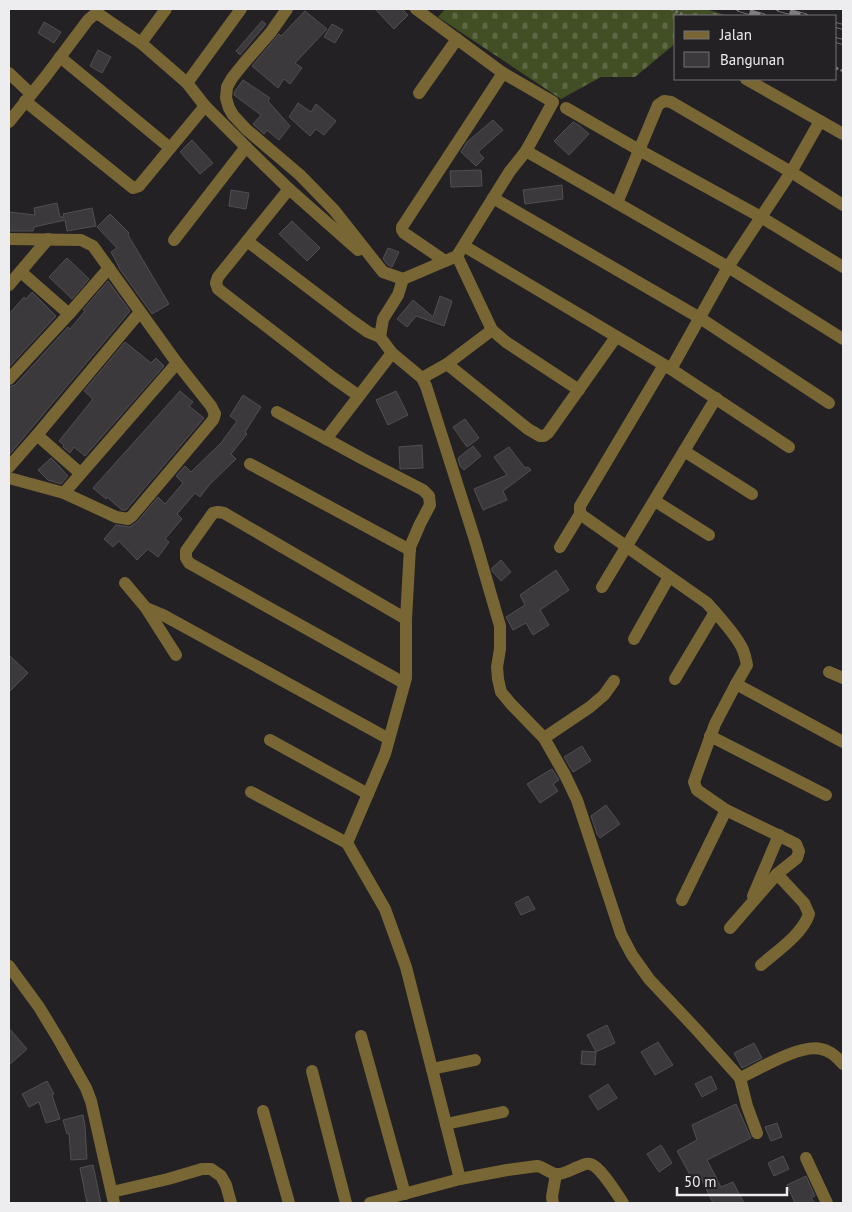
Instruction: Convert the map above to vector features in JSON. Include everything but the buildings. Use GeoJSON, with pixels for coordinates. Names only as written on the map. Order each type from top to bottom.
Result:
{"type":"FeatureCollection","features":[{"type":"Feature","properties":{"kind":"street"},"geometry":{"type":"LineString","coordinates":[[141,43],[166,9]]}},
{"type":"Feature","properties":{"kind":"street"},"geometry":{"type":"LineString","coordinates":[[187,83],[241,9]]}},
{"type":"Feature","properties":{"kind":"street"},"geometry":{"type":"LineString","coordinates":[[287,9],[271,32],[227,86],[226,98],[229,108],[246,129],[300,175],[334,210],[383,272]]}},
{"type":"Feature","properties":{"kind":"street"},"geometry":{"type":"LineString","coordinates":[[9,122],[96,11],[100,16],[141,43],[187,83],[205,106],[246,147],[383,272],[403,279],[456,254],[510,171],[526,152],[553,102],[503,72],[416,9]]}},
{"type":"Feature","properties":{"kind":"street"},"geometry":{"type":"LineString","coordinates":[[420,93],[457,39]]}},
{"type":"Feature","properties":{"kind":"street"},"geometry":{"type":"LineString","coordinates":[[60,57],[170,148]]}},
{"type":"Feature","properties":{"kind":"street"},"geometry":{"type":"LineString","coordinates":[[503,72],[402,227],[404,233],[456,254],[616,337],[716,398],[789,447]]}},
{"type":"Feature","properties":{"kind":"street"},"geometry":{"type":"LineString","coordinates":[[9,73],[28,98],[133,188],[139,186],[205,106]]}},
{"type":"Feature","properties":{"kind":"street"},"geometry":{"type":"LineString","coordinates":[[748,80],[843,134]]}},
{"type":"Feature","properties":{"kind":"street"},"geometry":{"type":"LineString","coordinates":[[617,204],[658,105],[664,101],[671,102],[791,172],[843,205]]}},
{"type":"Feature","properties":{"kind":"street"},"geometry":{"type":"LineString","coordinates":[[566,108],[761,217],[843,267]]}},
{"type":"Feature","properties":{"kind":"street"},"geometry":{"type":"LineString","coordinates":[[560,547],[580,514],[580,506],[700,318],[728,267],[791,172],[820,121]]}},
{"type":"Feature","properties":{"kind":"street"},"geometry":{"type":"LineString","coordinates":[[174,240],[246,147]]}},
{"type":"Feature","properties":{"kind":"street"},"geometry":{"type":"LineString","coordinates":[[526,152],[728,267],[843,339]]}},
{"type":"Feature","properties":{"kind":"street"},"geometry":{"type":"LineString","coordinates":[[290,188],[218,277],[216,283],[218,290],[359,396]]}},
{"type":"Feature","properties":{"kind":"street"},"geometry":{"type":"LineString","coordinates":[[494,198],[700,318],[829,403]]}},
{"type":"Feature","properties":{"kind":"street"},"geometry":{"type":"LineString","coordinates":[[9,239],[81,240],[93,246],[215,414],[213,420],[128,519],[116,517],[64,493],[9,478]]}},
{"type":"Feature","properties":{"kind":"street"},"geometry":{"type":"LineString","coordinates":[[9,285],[48,239]]}},
{"type":"Feature","properties":{"kind":"street"},"geometry":{"type":"LineString","coordinates":[[248,241],[351,320],[368,332],[380,337],[392,353],[422,378],[475,540],[500,626],[498,679],[501,692],[544,738],[565,775],[577,800],[621,934],[632,955],[649,979],[740,1078],[756,1133]]}},
{"type":"Feature","properties":{"kind":"street"},"geometry":{"type":"LineString","coordinates":[[456,254],[492,330],[506,342],[579,390]]}},
{"type":"Feature","properties":{"kind":"street"},"geometry":{"type":"LineString","coordinates":[[9,379],[109,268]]}},
{"type":"Feature","properties":{"kind":"street"},"geometry":{"type":"LineString","coordinates":[[21,272],[68,314]]}},
{"type":"Feature","properties":{"kind":"street"},"geometry":{"type":"LineString","coordinates":[[380,337],[383,319],[398,295],[403,279]]}},
{"type":"Feature","properties":{"kind":"street"},"geometry":{"type":"LineString","coordinates":[[9,467],[140,312]]}},
{"type":"Feature","properties":{"kind":"street"},"geometry":{"type":"LineString","coordinates":[[422,378],[447,364],[492,330]]}},
{"type":"Feature","properties":{"kind":"street"},"geometry":{"type":"LineString","coordinates":[[447,364],[528,429],[540,436],[544,436],[616,337]]}},
{"type":"Feature","properties":{"kind":"street"},"geometry":{"type":"LineString","coordinates":[[326,439],[392,353]]}},
{"type":"Feature","properties":{"kind":"street"},"geometry":{"type":"LineString","coordinates":[[64,493],[177,363]]}},
{"type":"Feature","properties":{"kind":"street"},"geometry":{"type":"LineString","coordinates":[[602,587],[716,398]]}},
{"type":"Feature","properties":{"kind":"street"},"geometry":{"type":"LineString","coordinates":[[277,412],[423,490],[429,496],[430,505],[410,547],[406,619],[406,678],[385,754],[347,843]]}},
{"type":"Feature","properties":{"kind":"street"},"geometry":{"type":"LineString","coordinates":[[37,435],[80,473]]}},
{"type":"Feature","properties":{"kind":"street"},"geometry":{"type":"LineString","coordinates":[[684,451],[752,494]]}},
{"type":"Feature","properties":{"kind":"street"},"geometry":{"type":"LineString","coordinates":[[250,464],[410,550]]}},
{"type":"Feature","properties":{"kind":"street"},"geometry":{"type":"LineString","coordinates":[[654,501],[709,535]]}},
{"type":"Feature","properties":{"kind":"street"},"geometry":{"type":"LineString","coordinates":[[404,683],[189,564],[186,558],[186,551],[213,513],[224,513],[406,619]]}},
{"type":"Feature","properties":{"kind":"street"},"geometry":{"type":"LineString","coordinates":[[580,514],[707,603],[744,652],[747,666],[715,724],[694,782],[697,790],[726,810],[796,844],[799,851],[797,858],[777,874],[730,928]]}},
{"type":"Feature","properties":{"kind":"street"},"geometry":{"type":"LineString","coordinates":[[634,639],[669,577]]}},
{"type":"Feature","properties":{"kind":"street"},"geometry":{"type":"LineString","coordinates":[[125,583],[146,608],[176,654]]}},
{"type":"Feature","properties":{"kind":"street"},"geometry":{"type":"LineString","coordinates":[[146,608],[163,615],[389,739]]}},
{"type":"Feature","properties":{"kind":"street"},"geometry":{"type":"LineString","coordinates":[[675,679],[715,612]]}},
{"type":"Feature","properties":{"kind":"street"},"geometry":{"type":"LineString","coordinates":[[829,672],[843,678]]}},
{"type":"Feature","properties":{"kind":"street"},"geometry":{"type":"LineString","coordinates":[[544,738],[590,707],[604,695],[614,681]]}},
{"type":"Feature","properties":{"kind":"street"},"geometry":{"type":"LineString","coordinates":[[736,684],[843,742]]}},
{"type":"Feature","properties":{"kind":"street"},"geometry":{"type":"LineString","coordinates":[[710,736],[826,795]]}},
{"type":"Feature","properties":{"kind":"street"},"geometry":{"type":"LineString","coordinates":[[270,740],[368,794]]}},
{"type":"Feature","properties":{"kind":"street"},"geometry":{"type":"LineString","coordinates":[[251,792],[347,843],[388,916],[406,967],[460,1179]]}},
{"type":"Feature","properties":{"kind":"street"},"geometry":{"type":"LineString","coordinates":[[682,900],[726,810]]}},
{"type":"Feature","properties":{"kind":"street"},"geometry":{"type":"LineString","coordinates":[[750,906],[779,835]]}},
{"type":"Feature","properties":{"kind":"street"},"geometry":{"type":"LineString","coordinates":[[761,965],[797,933],[806,923],[809,914],[804,903],[777,874]]}},
{"type":"Feature","properties":{"kind":"street"},"geometry":{"type":"LineString","coordinates":[[9,966],[39,1007],[86,1088],[113,1198],[168,1179],[202,1169],[211,1169],[221,1176],[231,1203]]}},
{"type":"Feature","properties":{"kind":"street"},"geometry":{"type":"LineString","coordinates":[[361,1036],[405,1194]]}},
{"type":"Feature","properties":{"kind":"street"},"geometry":{"type":"LineString","coordinates":[[740,1078],[808,1048],[822,1049],[836,1056],[843,1064]]}},
{"type":"Feature","properties":{"kind":"street"},"geometry":{"type":"LineString","coordinates":[[432,1070],[475,1060]]}},
{"type":"Feature","properties":{"kind":"street"},"geometry":{"type":"LineString","coordinates":[[312,1071],[346,1203]]}},
{"type":"Feature","properties":{"kind":"street"},"geometry":{"type":"LineString","coordinates":[[263,1111],[289,1203]]}},
{"type":"Feature","properties":{"kind":"street"},"geometry":{"type":"LineString","coordinates":[[446,1124],[503,1112]]}},
{"type":"Feature","properties":{"kind":"street"},"geometry":{"type":"LineString","coordinates":[[806,1158],[827,1203]]}},
{"type":"Feature","properties":{"kind":"street"},"geometry":{"type":"LineString","coordinates":[[370,1203],[460,1179],[506,1170],[531,1166],[542,1167],[556,1174],[584,1164],[593,1166],[605,1177],[623,1203]]}},
{"type":"Feature","properties":{"kind":"street"},"geometry":{"type":"LineString","coordinates":[[553,1203],[552,1197],[556,1174]]}},
{"type":"Feature","properties":{"kind":"path"},"geometry":{"type":"LineString","coordinates":[[671,9],[684,15]]}},
{"type":"Feature","properties":{"kind":"green space"},"geometry":{"type":"Polygon","coordinates":[[[445,9],[706,9],[725,15],[674,15],[674,45],[635,77],[601,77],[561,99],[438,17],[445,9]]]}},
{"type":"Feature","properties":{"kind":"railway"},"geometry":{"type":"LineString","coordinates":[[739,9],[760,15]]}},
{"type":"Feature","properties":{"kind":"railway"},"geometry":{"type":"LineString","coordinates":[[779,9],[801,15]]}},
{"type":"Feature","properties":{"kind":"railway"},"geometry":{"type":"LineString","coordinates":[[837,25],[843,27]]}},
{"type":"Feature","properties":{"kind":"railway"},"geometry":{"type":"LineString","coordinates":[[837,40],[843,42]]}}]}
